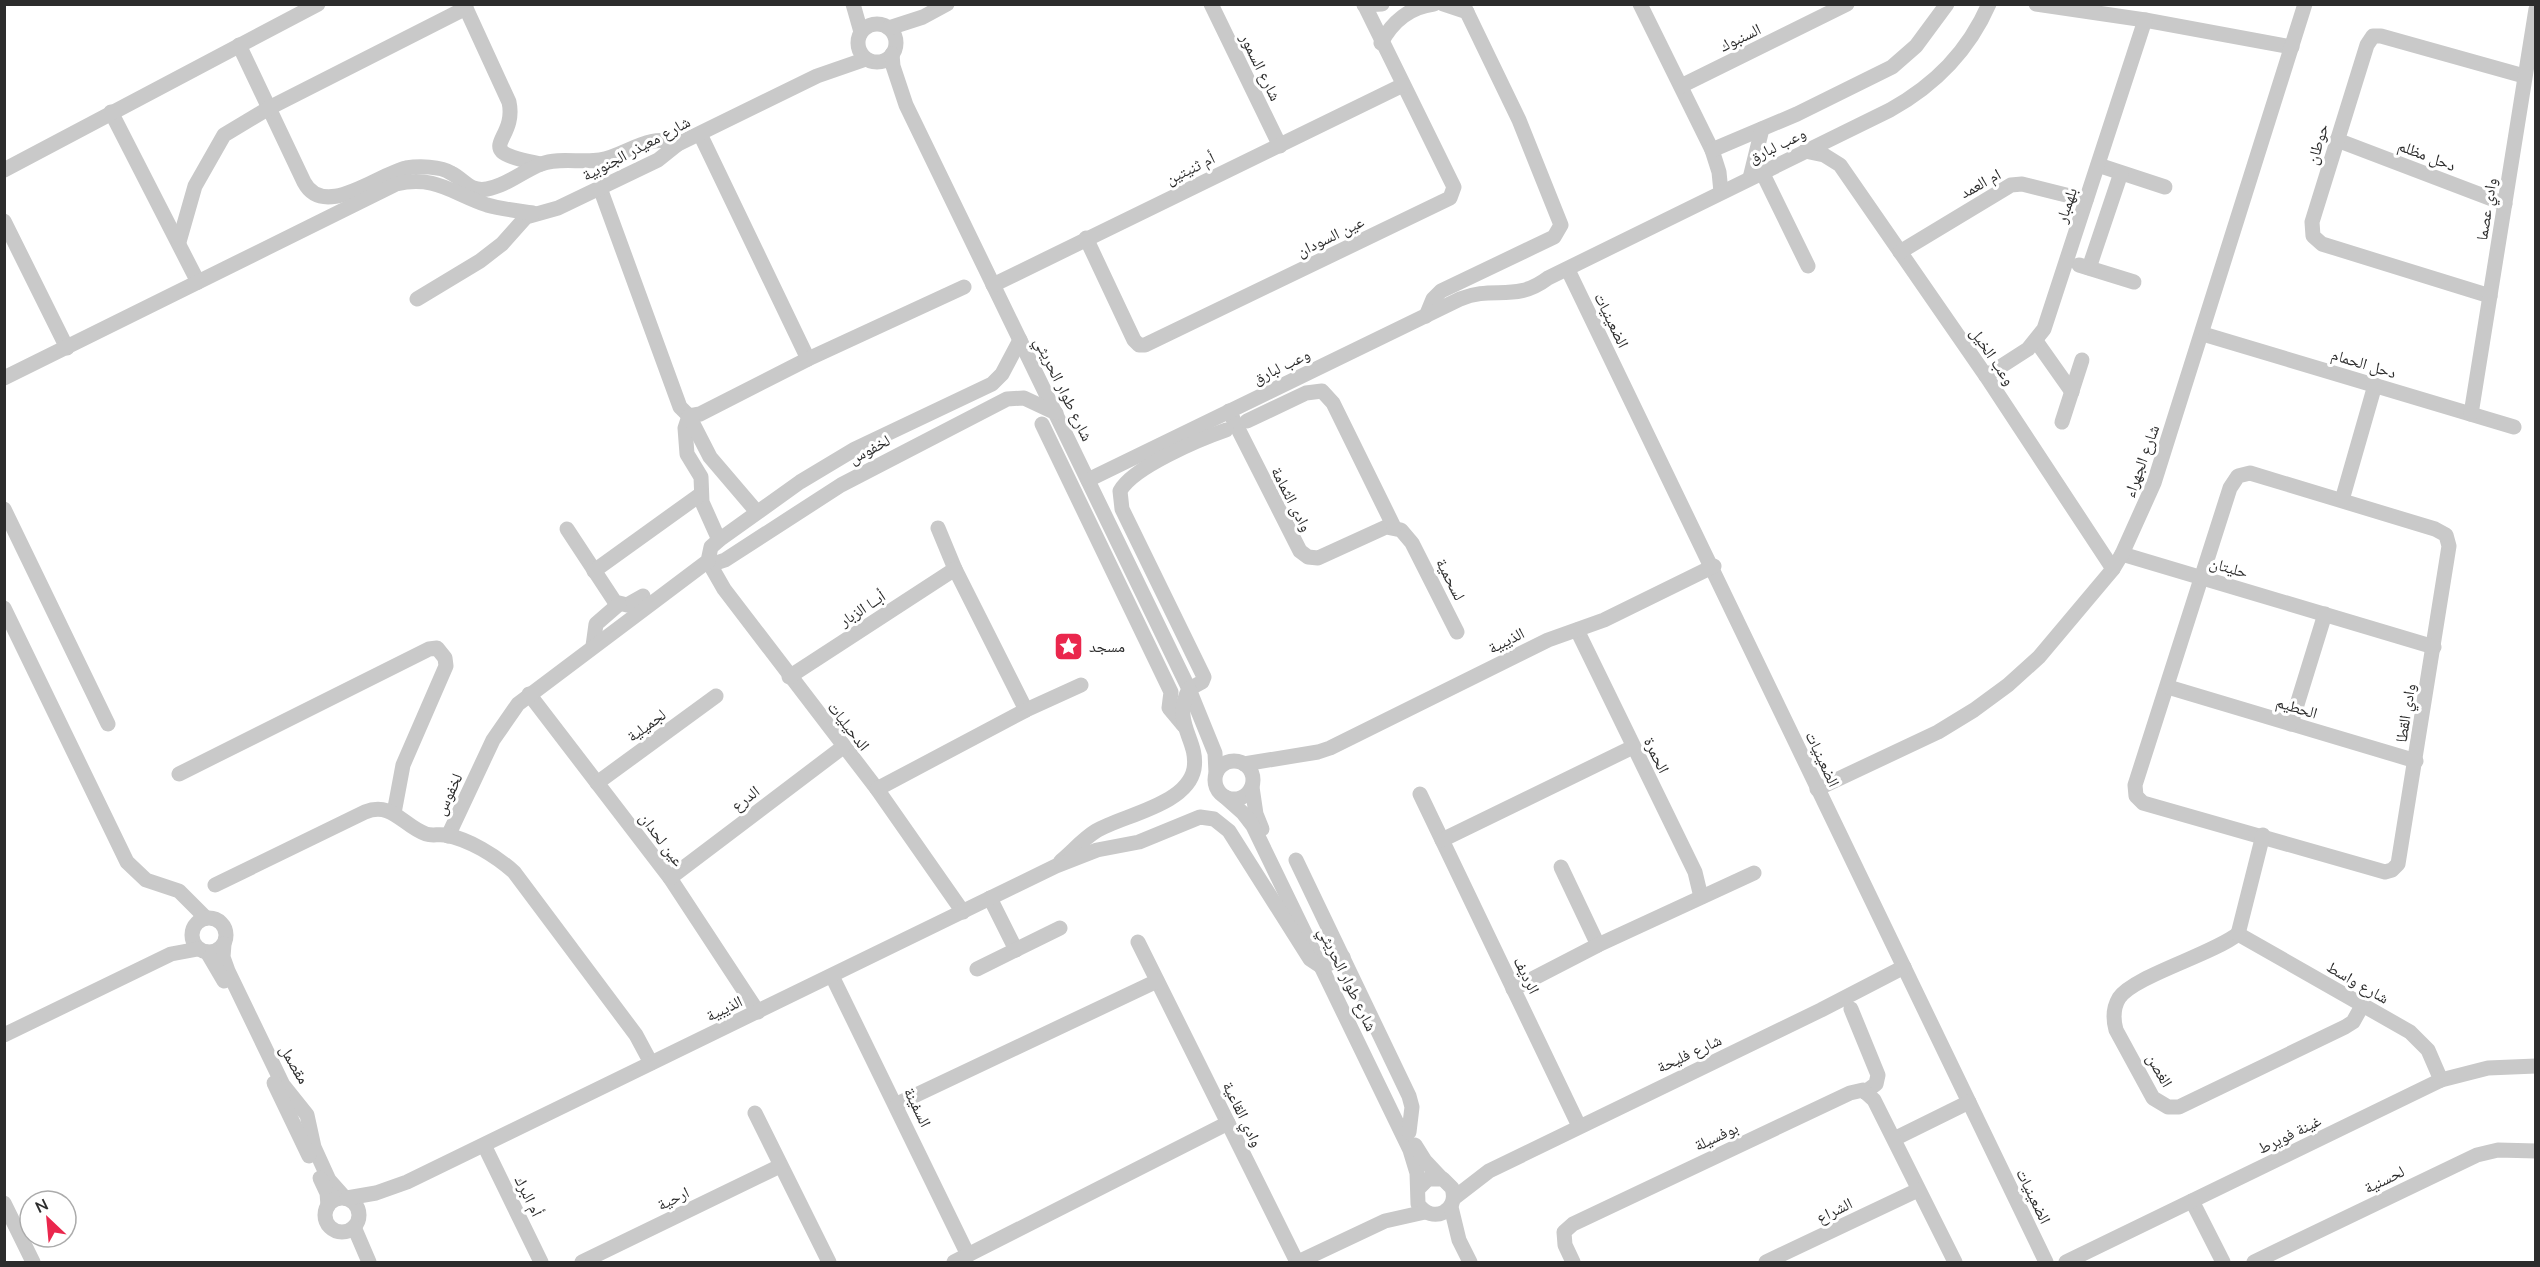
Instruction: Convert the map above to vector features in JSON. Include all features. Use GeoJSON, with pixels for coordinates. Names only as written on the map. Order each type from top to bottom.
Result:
{"type":"FeatureCollection","features":[{"type":"Feature","properties":{"kind":"street"},"geometry":{"type":"LineString","coordinates":[[4,170],[318,4]]}},
{"type":"Feature","properties":{"kind":"street"},"geometry":{"type":"LineString","coordinates":[[853,4],[860,52],[870,60],[884,60],[940,8]]}},
{"type":"Feature","properties":{"kind":"street"},"geometry":{"type":"LineString","coordinates":[[862,4],[896,39],[894,51]]}},
{"type":"Feature","properties":{"kind":"street","name":"شارع السمور"},"geometry":{"type":"LineString","coordinates":[[1211,4],[1280,146]]}},
{"type":"Feature","properties":{"kind":"street"},"geometry":{"type":"LineString","coordinates":[[1364,5],[1382,4]]}},
{"type":"Feature","properties":{"kind":"street"},"geometry":{"type":"LineString","coordinates":[[1381,43],[1394,24],[1411,8],[1434,4]]}},
{"type":"Feature","properties":{"kind":"street"},"geometry":{"type":"LineString","coordinates":[[1426,316],[1433,299],[1441,291],[1554,237],[1561,225],[1519,120],[1465,8],[1443,4]]}},
{"type":"Feature","properties":{"kind":"street"},"geometry":{"type":"LineString","coordinates":[[1641,4],[1712,150],[1719,172],[1721,192]]}},
{"type":"Feature","properties":{"kind":"street","name":"السنبوك"},"geometry":{"type":"LineString","coordinates":[[1681,86],[1847,4]]}},
{"type":"Feature","properties":{"kind":"street"},"geometry":{"type":"LineString","coordinates":[[1712,150],[1762,129],[1892,67],[1916,46],[1947,4]]}},
{"type":"Feature","properties":{"kind":"street","name":"وعب لبارق"},"geometry":{"type":"LineString","coordinates":[[1088,480],[1468,296],[1492,293],[1548,278],[1568,270],[1914,96],[1934,81],[1969,44],[1989,4]]}},
{"type":"Feature","properties":{"kind":"street"},"geometry":{"type":"LineString","coordinates":[[2036,4],[2145,20],[2292,47]]}},
{"type":"Feature","properties":{"kind":"street","name":"شارع الجهراء"},"geometry":{"type":"LineString","coordinates":[[1817,789],[1938,732],[1974,710],[2008,685],[2046,649],[2113,569],[2154,483],[2203,334],[2305,4]]}},
{"type":"Feature","properties":{"kind":"street","name":"عين السودان"},"geometry":{"type":"LineString","coordinates":[[1086,238],[1134,340],[1139,345],[1146,345],[1444,201],[1453,193],[1454,187],[1364,5]]}},
{"type":"Feature","properties":{"kind":"street"},"geometry":{"type":"LineString","coordinates":[[179,242],[195,186],[224,135],[269,108],[465,6],[510,102],[511,116],[500,142],[501,150],[509,158],[541,164],[603,159],[649,140],[659,139],[678,144]]}},
{"type":"Feature","properties":{"kind":"street"},"geometry":{"type":"LineString","coordinates":[[859,38],[869,26],[884,26],[940,8]]}},
{"type":"Feature","properties":{"kind":"street","name":"وادي عصما"},"geometry":{"type":"LineString","coordinates":[[2471,414],[2535,9]]}},
{"type":"Feature","properties":{"kind":"street","name":"بلهمبار"},"geometry":{"type":"LineString","coordinates":[[1986,376],[2036,341],[2044,329],[2145,20]]}},
{"type":"Feature","properties":{"kind":"street","name":"حوطان"},"geometry":{"type":"LineString","coordinates":[[2490,296],[2322,244],[2313,236],[2312,222],[2367,45],[2373,36],[2381,36],[2524,76]]}},
{"type":"Feature","properties":{"kind":"street","name":"شارع معيذر الجنوبية"},"geometry":{"type":"LineString","coordinates":[[417,299],[480,261],[533,213],[558,208],[600,188],[658,160],[678,144],[818,76],[839,62],[859,38]]}},
{"type":"Feature","properties":{"kind":"street"},"geometry":{"type":"LineString","coordinates":[[239,45],[304,182],[315,195],[324,197],[345,194],[397,172],[416,168],[447,170],[470,188],[488,189],[541,164]]}},
{"type":"Feature","properties":{"kind":"street","name":"شارع طوار الحريثي"},"geometry":{"type":"LineString","coordinates":[[894,51],[893,66],[906,105],[1189,689],[1215,753],[1216,773]]}},
{"type":"Feature","properties":{"kind":"street","name":"شارع معيذر الجنوبية"},"geometry":{"type":"LineString","coordinates":[[818,76],[870,60]]}},
{"type":"Feature","properties":{"kind":"street","name":"شارع طوار الحريثي"},"geometry":{"type":"LineString","coordinates":[[870,60],[906,105]]}},
{"type":"Feature","properties":{"kind":"street","name":"أم ثنيتين"},"geometry":{"type":"LineString","coordinates":[[993,285],[1402,85]]}},
{"type":"Feature","properties":{"kind":"street"},"geometry":{"type":"LineString","coordinates":[[111,112],[198,282]]}},
{"type":"Feature","properties":{"kind":"street"},"geometry":{"type":"LineString","coordinates":[[1762,129],[1756,175],[1808,266]]}},
{"type":"Feature","properties":{"kind":"street"},"geometry":{"type":"LineString","coordinates":[[700,134],[808,359]]}},
{"type":"Feature","properties":{"kind":"street"},"geometry":{"type":"LineString","coordinates":[[1840,165],[1838,146],[1841,134]]}},
{"type":"Feature","properties":{"kind":"street","name":"دحل مظلم"},"geometry":{"type":"LineString","coordinates":[[2337,140],[2505,204]]}},
{"type":"Feature","properties":{"kind":"street"},"geometry":{"type":"LineString","coordinates":[[1805,151],[1824,155],[1840,165]]}},
{"type":"Feature","properties":{"kind":"street","name":"وعب الخيل"},"geometry":{"type":"LineString","coordinates":[[1840,165],[1986,376],[2113,569]]}},
{"type":"Feature","properties":{"kind":"street"},"geometry":{"type":"LineString","coordinates":[[2098,165],[2165,187]]}},
{"type":"Feature","properties":{"kind":"street"},"geometry":{"type":"LineString","coordinates":[[2089,268],[2121,173]]}},
{"type":"Feature","properties":{"kind":"street"},"geometry":{"type":"LineString","coordinates":[[4,378],[380,190],[406,182],[438,183],[488,205],[533,213]]}},
{"type":"Feature","properties":{"kind":"street","name":"ام العمد"},"geometry":{"type":"LineString","coordinates":[[1900,252],[2011,185],[2022,184],[2086,200]]}},
{"type":"Feature","properties":{"kind":"street"},"geometry":{"type":"LineString","coordinates":[[600,188],[680,407],[689,416],[710,457],[757,512]]}},
{"type":"Feature","properties":{"kind":"street"},"geometry":{"type":"LineString","coordinates":[[4,221],[67,348]]}},
{"type":"Feature","properties":{"kind":"street"},"geometry":{"type":"LineString","coordinates":[[2067,261],[2134,282]]}},
{"type":"Feature","properties":{"kind":"street","name":"الضعينيات"},"geometry":{"type":"LineString","coordinates":[[1568,270],[1713,566],[1817,789],[2046,1263]]}},
{"type":"Feature","properties":{"kind":"street"},"geometry":{"type":"LineString","coordinates":[[689,416],[700,414],[808,359],[963,287]]}},
{"type":"Feature","properties":{"kind":"street","name":"دحل الحمام"},"geometry":{"type":"LineString","coordinates":[[2203,334],[2514,427]]}},
{"type":"Feature","properties":{"kind":"street","name":"لخفوس"},"geometry":{"type":"LineString","coordinates":[[708,561],[711,547],[719,540],[757,512],[855,449],[992,384],[1002,374],[1020,340]]}},
{"type":"Feature","properties":{"kind":"street"},"geometry":{"type":"LineString","coordinates":[[2036,341],[2072,392]]}},
{"type":"Feature","properties":{"kind":"street"},"geometry":{"type":"LineString","coordinates":[[2062,422],[2082,360]]}},
{"type":"Feature","properties":{"kind":"street"},"geometry":{"type":"LineString","coordinates":[[2342,500],[2374,385]]}},
{"type":"Feature","properties":{"kind":"street"},"geometry":{"type":"LineString","coordinates":[[1247,421],[1306,393],[1316,390],[1327,394],[1394,527]]}},
{"type":"Feature","properties":{"kind":"street","name":"لخفوس"},"geometry":{"type":"LineString","coordinates":[[651,1063],[636,1035],[514,872],[491,855],[448,836],[500,728],[529,694],[593,646],[627,608],[708,561],[716,563],[725,560],[841,485],[1007,399],[1024,398],[1056,413]]}},
{"type":"Feature","properties":{"kind":"street","name":"وادى الثمامة"},"geometry":{"type":"LineString","coordinates":[[1229,411],[1299,551],[1308,557],[1318,558],[1378,530],[1394,527]]}},
{"type":"Feature","properties":{"kind":"street"},"geometry":{"type":"LineString","coordinates":[[689,416],[685,428],[687,454],[702,477],[701,494],[719,540]]}},
{"type":"Feature","properties":{"kind":"street"},"geometry":{"type":"LineString","coordinates":[[1042,424],[1170,691],[1169,708],[1184,726]]}},
{"type":"Feature","properties":{"kind":"street"},"geometry":{"type":"LineString","coordinates":[[1170,649],[1186,640],[1122,509],[1120,491],[1133,477],[1175,452],[1226,430]]}},
{"type":"Feature","properties":{"kind":"street","name":"وادي القطا"},"geometry":{"type":"LineString","coordinates":[[2250,473],[2342,500],[2435,529],[2446,535],[2449,546],[2398,864],[2392,870],[2385,872],[2262,835],[2143,803],[2136,796],[2135,785],[2230,488],[2238,476],[2250,473]]}},
{"type":"Feature","properties":{"kind":"street"},"geometry":{"type":"LineString","coordinates":[[594,571],[701,494]]}},
{"type":"Feature","properties":{"kind":"street"},"geometry":{"type":"LineString","coordinates":[[6,515],[108,724]]}},
{"type":"Feature","properties":{"kind":"street","name":"لسحمية"},"geometry":{"type":"LineString","coordinates":[[1394,527],[1401,530],[1412,543],[1457,632]]}},
{"type":"Feature","properties":{"kind":"street"},"geometry":{"type":"LineString","coordinates":[[938,528],[955,569],[1026,710]]}},
{"type":"Feature","properties":{"kind":"street"},"geometry":{"type":"LineString","coordinates":[[567,529],[594,571],[627,608],[643,596]]}},
{"type":"Feature","properties":{"kind":"street","name":"حليتان"},"geometry":{"type":"LineString","coordinates":[[2122,554],[2434,647]]}},
{"type":"Feature","properties":{"kind":"street","name":"الدحيليات"},"geometry":{"type":"LineString","coordinates":[[708,561],[724,589],[789,677],[877,789],[963,912]]}},
{"type":"Feature","properties":{"kind":"street","name":"الذيبية"},"geometry":{"type":"LineString","coordinates":[[1253,787],[1271,769],[1305,760],[1548,640],[1604,620],[1713,566]]}},
{"type":"Feature","properties":{"kind":"street","name":"أبــا الزبار"},"geometry":{"type":"LineString","coordinates":[[789,677],[955,569]]}},
{"type":"Feature","properties":{"kind":"street"},"geometry":{"type":"LineString","coordinates":[[1150,609],[1166,600]]}},
{"type":"Feature","properties":{"kind":"street"},"geometry":{"type":"LineString","coordinates":[[4,608],[127,862],[140,876],[172,887],[206,918]]}},
{"type":"Feature","properties":{"kind":"street"},"geometry":{"type":"LineString","coordinates":[[2291,724],[2325,614]]}},
{"type":"Feature","properties":{"kind":"street","name":"الحمرة"},"geometry":{"type":"LineString","coordinates":[[1577,630],[1695,872],[1701,897]]}},
{"type":"Feature","properties":{"kind":"street","name":"الذيبية"},"geometry":{"type":"LineString","coordinates":[[1056,866],[1090,836],[1172,797],[1186,786],[1192,774],[1194,760],[1184,726],[1184,703],[1189,689],[1202,682],[1204,676],[1186,640]]}},
{"type":"Feature","properties":{"kind":"street"},"geometry":{"type":"LineString","coordinates":[[178,774],[429,649],[437,648],[445,658],[446,666],[403,765],[394,813]]}},
{"type":"Feature","properties":{"kind":"street"},"geometry":{"type":"LineString","coordinates":[[877,789],[1026,710],[1081,685]]}},
{"type":"Feature","properties":{"kind":"street","name":"الحطيم"},"geometry":{"type":"LineString","coordinates":[[2168,687],[2416,761]]}},
{"type":"Feature","properties":{"kind":"street","name":"شارع طوار الحريثي"},"geometry":{"type":"LineString","coordinates":[[1189,689],[1224,748],[1242,763]]}},
{"type":"Feature","properties":{"kind":"street","name":"عين لحدان"},"geometry":{"type":"LineString","coordinates":[[529,694],[670,878],[758,1012]]}},
{"type":"Feature","properties":{"kind":"street","name":"لجميلية"},"geometry":{"type":"LineString","coordinates":[[597,783],[716,696]]}},
{"type":"Feature","properties":{"kind":"street","name":"الدرع"},"geometry":{"type":"LineString","coordinates":[[670,878],[843,747]]}},
{"type":"Feature","properties":{"kind":"street"},"geometry":{"type":"LineString","coordinates":[[1442,840],[1633,747]]}},
{"type":"Feature","properties":{"kind":"street","name":"الذيبية"},"geometry":{"type":"LineString","coordinates":[[1242,763],[1318,752]]}},
{"type":"Feature","properties":{"kind":"street"},"geometry":{"type":"LineString","coordinates":[[1228,762],[1242,763],[1253,776],[1253,787],[1240,799],[1225,797],[1215,784],[1216,773],[1228,762]]}},
{"type":"Feature","properties":{"kind":"street","name":"شارع طوار الحريثي"},"geometry":{"type":"LineString","coordinates":[[1253,787],[1258,823],[1410,1150],[1417,1173],[1418,1192]]}},
{"type":"Feature","properties":{"kind":"street","name":"الرديف"},"geometry":{"type":"LineString","coordinates":[[1420,794],[1579,1126]]}},
{"type":"Feature","properties":{"kind":"street","name":"شارع طوار الحريثي"},"geometry":{"type":"LineString","coordinates":[[1225,797],[1243,813],[1253,826],[1409,1132],[1425,1161],[1443,1179]]}},
{"type":"Feature","properties":{"kind":"street"},"geometry":{"type":"LineString","coordinates":[[215,885],[371,810],[383,808],[423,833],[448,836]]}},
{"type":"Feature","properties":{"kind":"street","name":"الذيبية"},"geometry":{"type":"LineString","coordinates":[[351,1226],[378,1200],[407,1182],[1056,866],[1097,850],[1139,842],[1193,819],[1207,818],[1220,822],[1251,862],[1300,948],[1310,959],[1325,966]]}},
{"type":"Feature","properties":{"kind":"street"},"geometry":{"type":"LineString","coordinates":[[2238,934],[2262,835]]}},
{"type":"Feature","properties":{"kind":"street"},"geometry":{"type":"LineString","coordinates":[[1090,836],[1090,843],[1097,850]]}},
{"type":"Feature","properties":{"kind":"street"},"geometry":{"type":"LineString","coordinates":[[1296,860],[1409,1096],[1412,1107],[1409,1132]]}},
{"type":"Feature","properties":{"kind":"street"},"geometry":{"type":"LineString","coordinates":[[1561,867],[1598,945]]}},
{"type":"Feature","properties":{"kind":"street"},"geometry":{"type":"LineString","coordinates":[[1513,989],[1598,945],[1754,873]]}},
{"type":"Feature","properties":{"kind":"street"},"geometry":{"type":"LineString","coordinates":[[990,898],[1016,950]]}},
{"type":"Feature","properties":{"kind":"street"},"geometry":{"type":"LineString","coordinates":[[188,901],[197,942]]}},
{"type":"Feature","properties":{"kind":"street"},"geometry":{"type":"LineString","coordinates":[[4,1035],[197,942],[217,951],[224,944],[226,935],[223,925],[216,919],[206,918],[197,922],[197,942]]}},
{"type":"Feature","properties":{"kind":"street"},"geometry":{"type":"LineString","coordinates":[[977,969],[1060,928]]}},
{"type":"Feature","properties":{"kind":"street","name":"الغصن"},"geometry":{"type":"LineString","coordinates":[[2238,934],[2216,948],[2132,986],[2118,1000],[2114,1020],[2116,1030],[2153,1098],[2162,1105],[2179,1107],[2346,1027],[2353,1022],[2362,1006]]}},
{"type":"Feature","properties":{"kind":"street","name":"شارع واسط"},"geometry":{"type":"LineString","coordinates":[[2238,934],[2418,1039],[2428,1050],[2441,1080]]}},
{"type":"Feature","properties":{"kind":"street","name":"مقصمل"},"geometry":{"type":"LineString","coordinates":[[197,942],[222,977],[325,1188],[328,1206]]}},
{"type":"Feature","properties":{"kind":"street","name":"وادي القاعية"},"geometry":{"type":"LineString","coordinates":[[1138,942],[1297,1263]]}},
{"type":"Feature","properties":{"kind":"street","name":"مقصمل"},"geometry":{"type":"LineString","coordinates":[[224,944],[223,957],[228,971],[283,1085],[307,1115],[314,1147],[329,1180],[346,1198]]}},
{"type":"Feature","properties":{"kind":"street"},"geometry":{"type":"LineString","coordinates":[[1325,966],[1342,957]]}},
{"type":"Feature","properties":{"kind":"street","name":"شارع فليحة"},"geometry":{"type":"LineString","coordinates":[[1453,1203],[1489,1171],[1821,1010],[1904,967]]}},
{"type":"Feature","properties":{"kind":"street","name":"السفينة"},"geometry":{"type":"LineString","coordinates":[[832,976],[897,1104],[968,1255]]}},
{"type":"Feature","properties":{"kind":"street"},"geometry":{"type":"LineString","coordinates":[[897,1104],[1157,981]]}},
{"type":"Feature","properties":{"kind":"street"},"geometry":{"type":"LineString","coordinates":[[1851,1009],[1878,1075],[1876,1084],[1866,1092],[1874,1100],[1955,1263]]}},
{"type":"Feature","properties":{"kind":"street","name":"غينة فويرط"},"geometry":{"type":"LineString","coordinates":[[2066,1263],[2441,1080],[2488,1068],[2535,1066]]}},
{"type":"Feature","properties":{"kind":"street","name":"بوفسيلة"},"geometry":{"type":"LineString","coordinates":[[1573,1263],[1563,1239],[1564,1232],[1574,1224],[1850,1093],[1866,1092]]}},
{"type":"Feature","properties":{"kind":"street"},"geometry":{"type":"LineString","coordinates":[[1894,1139],[1969,1102]]}},
{"type":"Feature","properties":{"kind":"street"},"geometry":{"type":"LineString","coordinates":[[755,1113],[828,1263]]}},
{"type":"Feature","properties":{"kind":"street"},"geometry":{"type":"LineString","coordinates":[[954,1263],[1228,1123]]}},
{"type":"Feature","properties":{"kind":"street","name":"أم البرك"},"geometry":{"type":"LineString","coordinates":[[484,1144],[541,1263]]}},
{"type":"Feature","properties":{"kind":"street","name":"لحسنية"},"geometry":{"type":"LineString","coordinates":[[2254,1263],[2477,1155],[2498,1150],[2535,1150]]}},
{"type":"Feature","properties":{"kind":"street","name":"ارحية"},"geometry":{"type":"LineString","coordinates":[[582,1263],[780,1166]]}},
{"type":"Feature","properties":{"kind":"street","name":"شارع فليحة"},"geometry":{"type":"LineString","coordinates":[[1443,1179],[1489,1171]]}},
{"type":"Feature","properties":{"kind":"street"},"geometry":{"type":"LineString","coordinates":[[1385,1221],[1418,1192],[1428,1179],[1443,1179],[1452,1188],[1459,1240],[1470,1263]]}},
{"type":"Feature","properties":{"kind":"street","name":"الذيبية"},"geometry":{"type":"LineString","coordinates":[[346,1198],[376,1193],[407,1182]]}},
{"type":"Feature","properties":{"kind":"street","name":"الشراع"},"geometry":{"type":"LineString","coordinates":[[1766,1263],[1918,1190]]}},
{"type":"Feature","properties":{"kind":"street"},"geometry":{"type":"LineString","coordinates":[[1418,1192],[1418,1204],[1459,1240]]}},
{"type":"Feature","properties":{"kind":"street"},"geometry":{"type":"LineString","coordinates":[[351,1226],[328,1224],[325,1215],[328,1206],[335,1199],[346,1198],[357,1206],[351,1226],[352,1244],[361,1263]]}},
{"type":"Feature","properties":{"kind":"street"},"geometry":{"type":"LineString","coordinates":[[2192,1201],[2223,1263]]}},
{"type":"Feature","properties":{"kind":"street"},"geometry":{"type":"LineString","coordinates":[[1297,1263],[1385,1221],[1429,1213],[1443,1214],[1453,1203]]}},
{"type":"Feature","properties":{"kind":"street"},"geometry":{"type":"LineString","coordinates":[[6,1207],[33,1263]]}},
{"type":"Feature","properties":{"kind":"street"},"geometry":{"type":"LineString","coordinates":[[351,1226],[369,1263]]}},
{"type":"Feature","properties":{"kind":"place","name":"مسجد"},"geometry":{"type":"Point","coordinates":[1068,646]}}]}
